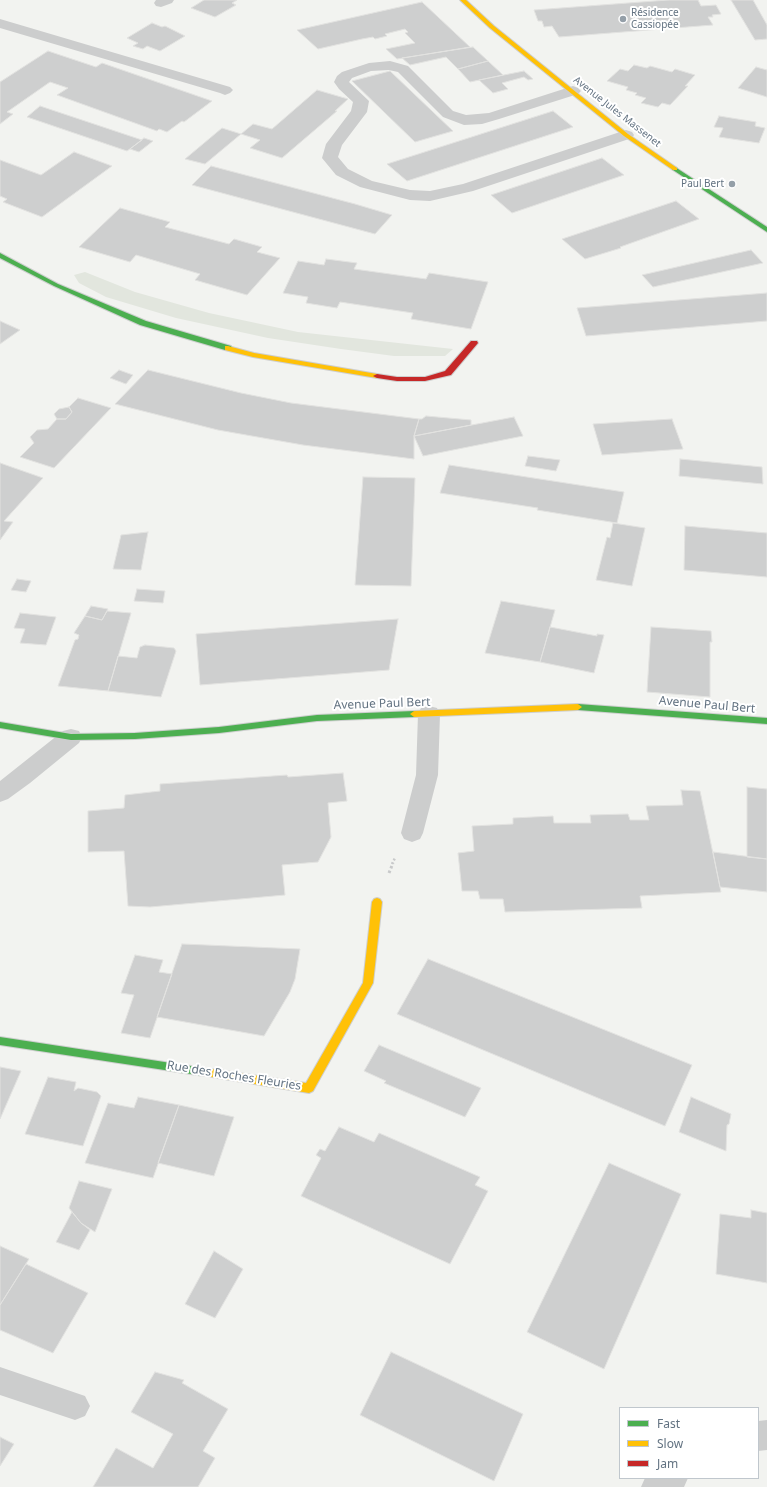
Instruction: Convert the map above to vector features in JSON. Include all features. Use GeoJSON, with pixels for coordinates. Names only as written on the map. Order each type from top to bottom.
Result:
{"type":"FeatureCollection","features":[{"type":"Feature","properties":{"kind":"street","name":"Avenue Jules Massenet"},"geometry":{"type":"LineString","coordinates":[[463,0],[492,27],[626,135],[652,154],[767,230]]}},
{"type":"Feature","properties":{"kind":"street"},"geometry":{"type":"LineString","coordinates":[[0,23],[225,90]]}},
{"type":"Feature","properties":{"kind":"street"},"geometry":{"type":"LineString","coordinates":[[572,91],[494,116],[482,119],[464,120],[448,114],[403,69],[390,65],[369,67],[347,75],[342,79],[341,82],[344,86],[360,101],[359,112],[334,144],[330,158],[342,172],[366,184],[403,194],[430,196],[467,188],[626,135]]}},
{"type":"Feature","properties":{"kind":"street"},"geometry":{"type":"LineString","coordinates":[[0,255],[56,285],[143,323],[253,355],[397,379],[425,379],[448,373],[474,342]]}},
{"type":"Feature","properties":{"kind":"street","name":"Avenue Paul Bert"},"geometry":{"type":"LineString","coordinates":[[0,725],[71,737],[135,736],[219,730],[317,718],[590,707],[767,722]]}},
{"type":"Feature","properties":{"kind":"street"},"geometry":{"type":"LineString","coordinates":[[412,833],[427,775],[429,714]]}},
{"type":"Feature","properties":{"kind":"street"},"geometry":{"type":"LineString","coordinates":[[0,792],[22,777],[71,737]]}},
{"type":"Feature","properties":{"kind":"street","name":"Rue des Roches Fleuries"},"geometry":{"type":"LineString","coordinates":[[0,1041],[309,1088],[368,983],[377,902]]}},
{"type":"Feature","properties":{"kind":"street"},"geometry":{"type":"LineString","coordinates":[[0,1382],[75,1406]]}},
{"type":"Feature","properties":{"kind":"street"},"geometry":{"type":"LineString","coordinates":[[656,1487],[671,1479]]}},
{"type":"Feature","properties":{"kind":"path"},"geometry":{"type":"LineString","coordinates":[[377,902],[394,861],[412,833]]}},
{"type":"Feature","properties":{"kind":"shaded area"},"geometry":{"type":"Polygon","coordinates":[[[85,272],[135,292],[209,313],[298,332],[453,349],[445,356],[394,356],[268,338],[176,318],[106,297],[79,283],[74,275],[85,272]]]}},
{"type":"Feature","properties":{"kind":"building"},"geometry":{"type":"Polygon","coordinates":[[[204,0],[237,0],[232,3],[236,5],[215,17],[191,8],[204,0]]]}},
{"type":"Feature","properties":{"kind":"building","name":"Résidence Cassiopée"},"geometry":{"type":"Polygon","coordinates":[[[668,0],[698,0],[701,6],[716,5],[721,14],[708,17],[713,25],[559,37],[552,26],[544,27],[542,21],[538,21],[534,10],[668,0]]]}},
{"type":"Feature","properties":{"kind":"building"},"geometry":{"type":"Polygon","coordinates":[[[731,0],[753,0],[767,25],[767,39],[755,40],[731,0]]]}},
{"type":"Feature","properties":{"kind":"building"},"geometry":{"type":"Polygon","coordinates":[[[422,2],[470,47],[397,59],[386,49],[415,43],[405,33],[408,32],[405,29],[385,34],[387,36],[375,39],[373,37],[318,49],[297,30],[422,2]]]}},
{"type":"Feature","properties":{"kind":"building"},"geometry":{"type":"Polygon","coordinates":[[[152,23],[162,27],[165,26],[185,36],[160,51],[147,46],[143,49],[133,46],[138,43],[127,38],[152,23]]]}},
{"type":"Feature","properties":{"kind":"building"},"geometry":{"type":"Polygon","coordinates":[[[473,47],[488,61],[458,69],[446,57],[410,65],[402,58],[473,47]]]}},
{"type":"Feature","properties":{"kind":"building"},"geometry":{"type":"Polygon","coordinates":[[[48,51],[96,67],[102,63],[212,101],[184,122],[182,121],[167,132],[159,129],[157,131],[57,95],[68,88],[50,82],[7,112],[13,114],[0,124],[0,82],[48,51]]]}},
{"type":"Feature","properties":{"kind":"building"},"geometry":{"type":"Polygon","coordinates":[[[488,61],[503,75],[470,82],[458,69],[488,61]]]}},
{"type":"Feature","properties":{"kind":"building"},"geometry":{"type":"Polygon","coordinates":[[[634,65],[647,68],[650,66],[672,72],[675,69],[695,75],[685,86],[688,86],[670,105],[662,103],[658,107],[641,103],[646,98],[635,95],[637,93],[626,90],[628,87],[607,81],[620,69],[628,71],[634,65]]]}},
{"type":"Feature","properties":{"kind":"building"},"geometry":{"type":"Polygon","coordinates":[[[756,67],[767,70],[767,97],[738,88],[756,67]]]}},
{"type":"Feature","properties":{"kind":"building"},"geometry":{"type":"Polygon","coordinates":[[[390,71],[453,131],[415,142],[352,81],[390,71]]]}},
{"type":"Feature","properties":{"kind":"building"},"geometry":{"type":"Polygon","coordinates":[[[524,71],[533,79],[528,80],[524,77],[502,83],[508,89],[493,93],[479,80],[524,71]]]}},
{"type":"Feature","properties":{"kind":"building"},"geometry":{"type":"Polygon","coordinates":[[[317,90],[348,99],[335,111],[337,111],[282,158],[250,148],[260,140],[241,134],[253,124],[272,129],[317,90]]]}},
{"type":"Feature","properties":{"kind":"building"},"geometry":{"type":"Polygon","coordinates":[[[40,106],[142,140],[127,151],[27,117],[40,106]]]}},
{"type":"Feature","properties":{"kind":"building"},"geometry":{"type":"Polygon","coordinates":[[[553,111],[573,127],[407,181],[387,164],[553,111]]]}},
{"type":"Feature","properties":{"kind":"building"},"geometry":{"type":"Polygon","coordinates":[[[719,116],[756,122],[755,126],[765,128],[759,143],[719,137],[723,128],[714,127],[719,116]]]}},
{"type":"Feature","properties":{"kind":"building"},"geometry":{"type":"Polygon","coordinates":[[[222,128],[241,134],[205,164],[185,159],[222,128]]]}},
{"type":"Feature","properties":{"kind":"building"},"geometry":{"type":"Polygon","coordinates":[[[144,138],[153,141],[139,152],[130,149],[144,138]]]}},
{"type":"Feature","properties":{"kind":"building"},"geometry":{"type":"Polygon","coordinates":[[[74,152],[112,166],[42,217],[3,202],[7,199],[0,196],[0,160],[41,175],[74,152]]]}},
{"type":"Feature","properties":{"kind":"building"},"geometry":{"type":"Polygon","coordinates":[[[602,158],[624,175],[512,213],[491,195],[602,158]]]}},
{"type":"Feature","properties":{"kind":"building"},"geometry":{"type":"Polygon","coordinates":[[[211,166],[392,215],[375,234],[192,185],[211,166]]]}},
{"type":"Feature","properties":{"kind":"building"},"geometry":{"type":"Polygon","coordinates":[[[676,201],[699,219],[620,247],[621,248],[585,259],[562,239],[676,201]]]}},
{"type":"Feature","properties":{"kind":"building"},"geometry":{"type":"Polygon","coordinates":[[[120,208],[170,222],[165,227],[229,244],[234,239],[262,247],[257,252],[280,258],[247,295],[195,280],[200,274],[136,255],[130,262],[79,247],[120,208]]]}},
{"type":"Feature","properties":{"kind":"building"},"geometry":{"type":"Polygon","coordinates":[[[751,250],[763,263],[653,287],[642,275],[751,250]]]}},
{"type":"Feature","properties":{"kind":"building"},"geometry":{"type":"Polygon","coordinates":[[[326,259],[357,263],[354,269],[426,279],[429,273],[488,282],[471,329],[411,319],[413,313],[340,302],[337,308],[306,303],[308,297],[283,293],[298,261],[324,265],[326,259]]]}},
{"type":"Feature","properties":{"kind":"building"},"geometry":{"type":"Polygon","coordinates":[[[767,293],[767,321],[586,336],[577,308],[767,293]]]}},
{"type":"Feature","properties":{"kind":"building"},"geometry":{"type":"Polygon","coordinates":[[[0,321],[20,330],[0,344],[0,321]]]}},
{"type":"Feature","properties":{"kind":"building"},"geometry":{"type":"Polygon","coordinates":[[[119,370],[133,375],[126,384],[110,378],[119,370]]]}},
{"type":"Feature","properties":{"kind":"building"},"geometry":{"type":"Polygon","coordinates":[[[148,370],[241,393],[291,403],[419,419],[414,436],[414,459],[303,445],[218,430],[115,404],[148,370]]]}},
{"type":"Feature","properties":{"kind":"building"},"geometry":{"type":"Polygon","coordinates":[[[78,398],[111,408],[54,468],[20,457],[34,443],[30,437],[37,430],[48,429],[57,419],[66,419],[72,412],[69,407],[78,398]]]}},
{"type":"Feature","properties":{"kind":"building"},"geometry":{"type":"Polygon","coordinates":[[[69,407],[72,412],[66,419],[57,419],[54,414],[59,409],[69,407]]]}},
{"type":"Feature","properties":{"kind":"building"},"geometry":{"type":"Polygon","coordinates":[[[426,416],[471,420],[471,425],[414,436],[419,419],[426,416]]]}},
{"type":"Feature","properties":{"kind":"building"},"geometry":{"type":"Polygon","coordinates":[[[514,417],[523,436],[423,456],[414,436],[514,417]]]}},
{"type":"Feature","properties":{"kind":"building"},"geometry":{"type":"Polygon","coordinates":[[[672,419],[683,449],[602,455],[593,424],[672,419]]]}},
{"type":"Feature","properties":{"kind":"building"},"geometry":{"type":"Polygon","coordinates":[[[528,456],[560,460],[556,471],[525,466],[528,456]]]}},
{"type":"Feature","properties":{"kind":"building"},"geometry":{"type":"Polygon","coordinates":[[[680,459],[762,467],[763,484],[679,476],[680,459]]]}},
{"type":"Feature","properties":{"kind":"building"},"geometry":{"type":"Polygon","coordinates":[[[0,463],[43,478],[4,521],[13,522],[0,540],[0,463]]]}},
{"type":"Feature","properties":{"kind":"building"},"geometry":{"type":"Polygon","coordinates":[[[449,465],[624,492],[617,523],[537,510],[538,508],[440,493],[449,465]]]}},
{"type":"Feature","properties":{"kind":"building"},"geometry":{"type":"Polygon","coordinates":[[[363,477],[415,478],[411,586],[355,585],[363,477]]]}},
{"type":"Feature","properties":{"kind":"building"},"geometry":{"type":"Polygon","coordinates":[[[613,523],[645,528],[632,586],[596,580],[607,537],[610,538],[613,523]]]}},
{"type":"Feature","properties":{"kind":"building"},"geometry":{"type":"Polygon","coordinates":[[[685,526],[767,533],[767,577],[684,570],[685,526]]]}},
{"type":"Feature","properties":{"kind":"building"},"geometry":{"type":"Polygon","coordinates":[[[148,532],[141,570],[113,569],[121,535],[148,532]]]}},
{"type":"Feature","properties":{"kind":"building"},"geometry":{"type":"Polygon","coordinates":[[[17,579],[31,581],[26,592],[11,590],[17,579]]]}},
{"type":"Feature","properties":{"kind":"building"},"geometry":{"type":"Polygon","coordinates":[[[137,589],[165,591],[163,603],[134,601],[137,589]]]}},
{"type":"Feature","properties":{"kind":"building"},"geometry":{"type":"Polygon","coordinates":[[[501,601],[555,610],[540,662],[485,653],[501,601]]]}},
{"type":"Feature","properties":{"kind":"building"},"geometry":{"type":"Polygon","coordinates":[[[91,606],[108,609],[102,620],[85,616],[91,606]]]}},
{"type":"Feature","properties":{"kind":"building"},"geometry":{"type":"Polygon","coordinates":[[[107,611],[131,613],[108,691],[58,686],[75,640],[78,639],[79,635],[74,633],[85,616],[102,620],[107,611]]]}},
{"type":"Feature","properties":{"kind":"building"},"geometry":{"type":"Polygon","coordinates":[[[20,613],[56,617],[46,645],[20,643],[25,629],[14,628],[20,613]]]}},
{"type":"Feature","properties":{"kind":"building"},"geometry":{"type":"Polygon","coordinates":[[[398,619],[389,670],[200,685],[196,634],[398,619]]]}},
{"type":"Feature","properties":{"kind":"building"},"geometry":{"type":"Polygon","coordinates":[[[550,627],[597,636],[597,634],[604,635],[594,673],[540,662],[550,627]]]}},
{"type":"Feature","properties":{"kind":"building"},"geometry":{"type":"Polygon","coordinates":[[[651,627],[711,631],[710,697],[647,692],[651,627]]]}},
{"type":"Feature","properties":{"kind":"building"},"geometry":{"type":"Polygon","coordinates":[[[145,645],[174,648],[176,651],[161,697],[108,691],[118,656],[137,658],[140,647],[145,645]]]}},
{"type":"Feature","properties":{"kind":"building"},"geometry":{"type":"Polygon","coordinates":[[[343,773],[347,801],[328,803],[331,837],[318,862],[282,865],[285,895],[150,907],[128,906],[124,851],[88,852],[88,811],[124,808],[125,795],[160,791],[160,784],[287,775],[288,777],[343,773]]]}},
{"type":"Feature","properties":{"kind":"building"},"geometry":{"type":"Polygon","coordinates":[[[747,787],[767,789],[767,859],[747,857],[747,787]]]}},
{"type":"Feature","properties":{"kind":"building"},"geometry":{"type":"Polygon","coordinates":[[[681,790],[700,791],[721,892],[640,896],[642,908],[505,912],[503,899],[480,899],[478,891],[462,891],[458,853],[474,851],[472,826],[513,824],[513,818],[553,816],[554,823],[591,823],[590,815],[628,814],[630,820],[649,820],[646,806],[683,805],[681,790]]]}},
{"type":"Feature","properties":{"kind":"building"},"geometry":{"type":"Polygon","coordinates":[[[713,852],[767,859],[767,892],[720,887],[713,852]]]}},
{"type":"Feature","properties":{"kind":"building"},"geometry":{"type":"Polygon","coordinates":[[[182,944],[300,949],[295,979],[290,992],[264,1036],[157,1017],[182,944]]]}},
{"type":"Feature","properties":{"kind":"building"},"geometry":{"type":"Polygon","coordinates":[[[135,955],[163,960],[159,972],[172,974],[150,1038],[121,1033],[134,995],[121,993],[135,955]]]}},
{"type":"Feature","properties":{"kind":"building"},"geometry":{"type":"Polygon","coordinates":[[[428,959],[692,1065],[665,1126],[397,1014],[428,959]]]}},
{"type":"Feature","properties":{"kind":"building"},"geometry":{"type":"Polygon","coordinates":[[[379,1045],[481,1088],[465,1117],[384,1083],[386,1081],[364,1071],[379,1045]]]}},
{"type":"Feature","properties":{"kind":"building"},"geometry":{"type":"Polygon","coordinates":[[[0,1067],[21,1071],[0,1119],[0,1067]]]}},
{"type":"Feature","properties":{"kind":"building"},"geometry":{"type":"Polygon","coordinates":[[[48,1077],[76,1082],[74,1091],[78,1088],[97,1092],[101,1096],[83,1146],[25,1134],[48,1077]]]}},
{"type":"Feature","properties":{"kind":"building"},"geometry":{"type":"Polygon","coordinates":[[[138,1097],[179,1105],[153,1178],[85,1163],[108,1103],[134,1108],[138,1097]]]}},
{"type":"Feature","properties":{"kind":"building"},"geometry":{"type":"Polygon","coordinates":[[[691,1097],[731,1114],[729,1124],[727,1125],[726,1151],[679,1132],[691,1097]]]}},
{"type":"Feature","properties":{"kind":"building"},"geometry":{"type":"Polygon","coordinates":[[[179,1105],[234,1117],[214,1176],[158,1163],[179,1105]]]}},
{"type":"Feature","properties":{"kind":"building"},"geometry":{"type":"Polygon","coordinates":[[[339,1127],[374,1142],[379,1133],[480,1177],[475,1185],[488,1191],[450,1264],[301,1196],[321,1158],[316,1155],[320,1149],[325,1151],[339,1127]]]}},
{"type":"Feature","properties":{"kind":"building"},"geometry":{"type":"Polygon","coordinates":[[[609,1163],[681,1194],[604,1369],[527,1332],[609,1163]]]}},
{"type":"Feature","properties":{"kind":"building"},"geometry":{"type":"Polygon","coordinates":[[[79,1181],[112,1189],[95,1232],[81,1223],[69,1208],[79,1181]]]}},
{"type":"Feature","properties":{"kind":"building"},"geometry":{"type":"Polygon","coordinates":[[[751,1210],[767,1213],[767,1283],[716,1274],[720,1214],[751,1218],[751,1210]]]}},
{"type":"Feature","properties":{"kind":"building"},"geometry":{"type":"Polygon","coordinates":[[[72,1212],[81,1223],[90,1230],[79,1250],[56,1242],[72,1212]]]}},
{"type":"Feature","properties":{"kind":"building"},"geometry":{"type":"Polygon","coordinates":[[[0,1246],[29,1259],[0,1305],[0,1246]]]}},
{"type":"Feature","properties":{"kind":"building"},"geometry":{"type":"Polygon","coordinates":[[[214,1251],[243,1269],[215,1318],[185,1304],[214,1251]]]}},
{"type":"Feature","properties":{"kind":"building"},"geometry":{"type":"Polygon","coordinates":[[[26,1264],[88,1293],[53,1353],[0,1330],[0,1305],[26,1264]]]}},
{"type":"Feature","properties":{"kind":"building"},"geometry":{"type":"Polygon","coordinates":[[[391,1352],[523,1414],[494,1481],[360,1415],[391,1352]]]}},
{"type":"Feature","properties":{"kind":"building"},"geometry":{"type":"Polygon","coordinates":[[[155,1372],[184,1380],[182,1383],[228,1409],[203,1451],[215,1458],[198,1487],[93,1487],[116,1448],[153,1468],[173,1434],[131,1412],[155,1372]]]}},
{"type":"Feature","properties":{"kind":"building"},"geometry":{"type":"Polygon","coordinates":[[[0,1437],[14,1444],[0,1466],[0,1437]]]}},
{"type":"Feature","properties":{"kind":"traffic: fast"},"geometry":{"type":"LineString","coordinates":[[675,169],[767,230]]}},
{"type":"Feature","properties":{"kind":"traffic: fast"},"geometry":{"type":"LineString","coordinates":[[0,255],[56,285],[143,323],[228,348]]}},
{"type":"Feature","properties":{"kind":"traffic: fast"},"geometry":{"type":"LineString","coordinates":[[578,707],[767,721]]}},
{"type":"Feature","properties":{"kind":"traffic: fast"},"geometry":{"type":"LineString","coordinates":[[0,725],[71,737],[135,736],[219,730],[317,718],[414,714]]}},
{"type":"Feature","properties":{"kind":"traffic: fast"},"geometry":{"type":"LineString","coordinates":[[0,1041],[204,1072]]}},
{"type":"Feature","properties":{"kind":"traffic: slow"},"geometry":{"type":"LineString","coordinates":[[463,0],[492,27],[626,135],[675,169]]}},
{"type":"Feature","properties":{"kind":"traffic: slow"},"geometry":{"type":"LineString","coordinates":[[228,348],[253,355],[377,376]]}},
{"type":"Feature","properties":{"kind":"traffic: slow"},"geometry":{"type":"LineString","coordinates":[[414,714],[578,707]]}},
{"type":"Feature","properties":{"kind":"traffic: slow"},"geometry":{"type":"LineString","coordinates":[[204,1072],[309,1088],[368,983],[377,902]]}},
{"type":"Feature","properties":{"kind":"traffic: jam"},"geometry":{"type":"LineString","coordinates":[[377,376],[397,379],[425,379],[448,373],[474,343]]}},
{"type":"Feature","properties":{"kind":"place","name":"Résidence Cassiopée"},"geometry":{"type":"Point","coordinates":[623,19]}},
{"type":"Feature","properties":{"kind":"place","name":"Paul Bert"},"geometry":{"type":"Point","coordinates":[732,184]}}]}
